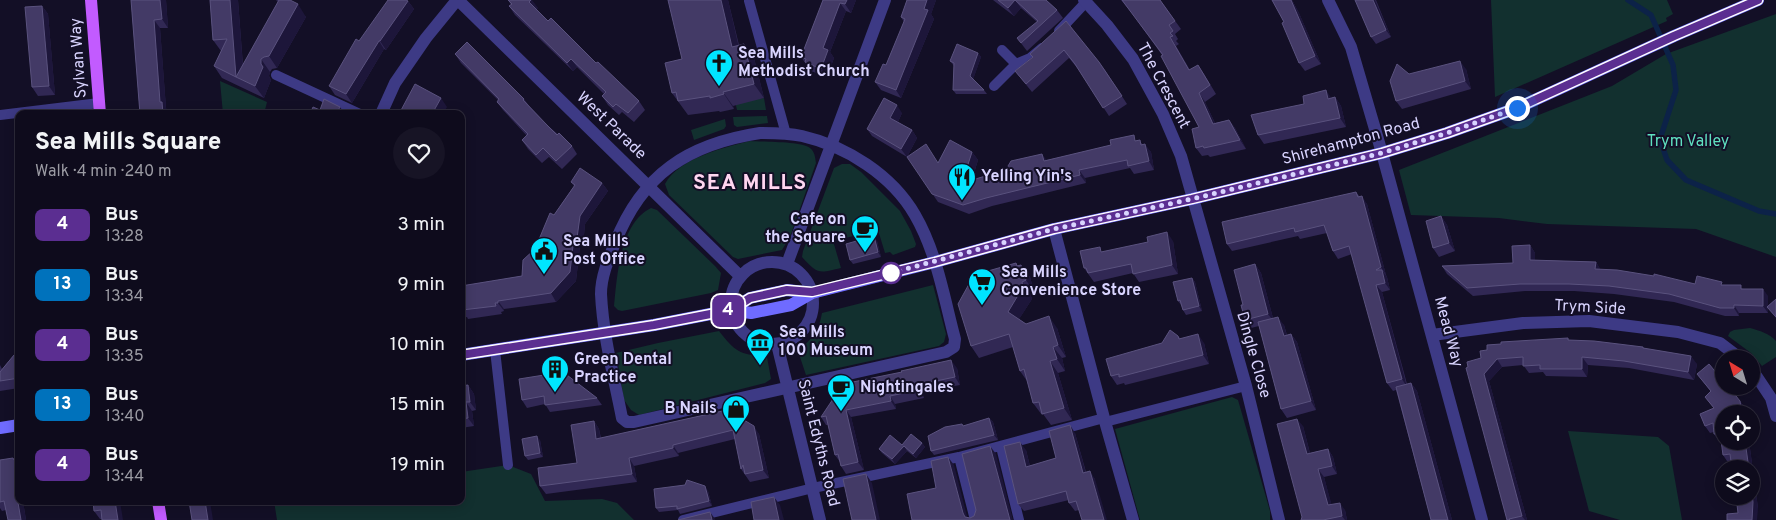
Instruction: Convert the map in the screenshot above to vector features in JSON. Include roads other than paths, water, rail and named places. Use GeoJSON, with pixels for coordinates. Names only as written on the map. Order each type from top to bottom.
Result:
{"type":"FeatureCollection","features":[{"type":"Feature","properties":{"kind":"main road","name":"Sylvan Way"},"geometry":{"type":"LineString","coordinates":[[92,0],[100,108]]}},
{"type":"Feature","properties":{"kind":"main road","name":"Shirehampton Road"},"geometry":{"type":"LineString","coordinates":[[465,354],[654,325],[731,310],[750,298],[787,290],[812,292],[935,262],[1054,229],[1192,199],[1382,153],[1447,133],[1517,108],[1758,0]]}},
{"type":"Feature","properties":{"kind":"main road"},"geometry":{"type":"LineString","coordinates":[[0,428],[15,426]]}},
{"type":"Feature","properties":{"kind":"main road"},"geometry":{"type":"LineString","coordinates":[[159,505],[161,520]]}},
{"type":"Feature","properties":{"kind":"street"},"geometry":{"type":"LineString","coordinates":[[383,110],[395,83],[426,38],[457,0]]}},
{"type":"Feature","properties":{"kind":"street","name":"West Parade"},"geometry":{"type":"LineString","coordinates":[[457,0],[740,276]]}},
{"type":"Feature","properties":{"kind":"street"},"geometry":{"type":"LineString","coordinates":[[787,264],[885,0]]}},
{"type":"Feature","properties":{"kind":"street","name":"Mead Way"},"geometry":{"type":"LineString","coordinates":[[1328,0],[1351,47],[1382,153],[1482,520]]}},
{"type":"Feature","properties":{"kind":"street","name":"The Crescent"},"geometry":{"type":"LineString","coordinates":[[1085,1],[1107,25],[1133,59],[1152,93],[1181,156],[1192,199]]}},
{"type":"Feature","properties":{"kind":"street"},"geometry":{"type":"LineString","coordinates":[[760,132],[786,134],[802,136],[830,145],[866,165],[896,189],[915,215],[935,262],[955,339],[954,347],[946,352],[627,422],[622,418],[606,332],[601,293],[603,275],[623,223],[648,185],[678,161],[706,146],[734,137],[760,132]]}},
{"type":"Feature","properties":{"kind":"street","name":"Dingle Close"},"geometry":{"type":"LineString","coordinates":[[1192,199],[1246,386],[1279,520]]}},
{"type":"Feature","properties":{"kind":"street"},"geometry":{"type":"LineString","coordinates":[[1054,229],[1133,520]]}},
{"type":"Feature","properties":{"kind":"street"},"geometry":{"type":"LineString","coordinates":[[762,263],[787,264],[798,271],[807,280],[812,292],[813,306],[810,320],[802,332],[790,340],[777,344],[764,344],[747,336],[735,322],[731,310],[730,298],[740,276],[750,268],[762,263]]}},
{"type":"Feature","properties":{"kind":"street","name":"Trym Side"},"geometry":{"type":"LineString","coordinates":[[1432,335],[1523,323],[1589,321],[1678,332],[1720,343],[1729,350]]}},
{"type":"Feature","properties":{"kind":"street","name":"Saint Edyths Road"},"geometry":{"type":"LineString","coordinates":[[777,344],[820,520]]}},
{"type":"Feature","properties":{"kind":"street"},"geometry":{"type":"LineString","coordinates":[[1760,382],[1771,398],[1776,416]]}},
{"type":"Feature","properties":{"kind":"lane"},"geometry":{"type":"LineString","coordinates":[[749,1],[786,134]]}},
{"type":"Feature","properties":{"kind":"lane"},"geometry":{"type":"LineString","coordinates":[[994,86],[1016,64],[1030,58],[1067,24],[1085,1]]}},
{"type":"Feature","properties":{"kind":"lane"},"geometry":{"type":"LineString","coordinates":[[1002,50],[1016,64]]}},
{"type":"Feature","properties":{"kind":"lane"},"geometry":{"type":"LineString","coordinates":[[276,75],[351,110]]}},
{"type":"Feature","properties":{"kind":"lane"},"geometry":{"type":"LineString","coordinates":[[71,110],[100,108]]}},
{"type":"Feature","properties":{"kind":"lane"},"geometry":{"type":"LineString","coordinates":[[0,115],[15,114]]}},
{"type":"Feature","properties":{"kind":"lane"},"geometry":{"type":"LineString","coordinates":[[495,350],[508,465]]}},
{"type":"Feature","properties":{"kind":"lane"},"geometry":{"type":"LineString","coordinates":[[683,520],[813,488],[959,457],[1246,386]]}},
{"type":"Feature","properties":{"kind":"lane"},"geometry":{"type":"LineString","coordinates":[[1001,446],[1019,520]]}},
{"type":"Feature","properties":{"kind":"lane"},"geometry":{"type":"LineString","coordinates":[[959,457],[974,520]]}},
{"type":"Feature","properties":{"kind":"waterway"},"geometry":{"type":"LineString","coordinates":[[1628,0],[1651,15],[1673,65],[1676,90],[1660,139],[1667,160],[1686,180],[1759,211],[1776,214]]}},
{"type":"Feature","properties":{"kind":"place","name":"Sea Mills Methodist Church"},"geometry":{"type":"Point","coordinates":[719,87]}},
{"type":"Feature","properties":{"kind":"place","name":"Yelling Yin's"},"geometry":{"type":"Point","coordinates":[962,201]}},
{"type":"Feature","properties":{"kind":"place","name":"Cafe on the Square"},"geometry":{"type":"Point","coordinates":[865,253]}},
{"type":"Feature","properties":{"kind":"place","name":"Sea Mills Post Office"},"geometry":{"type":"Point","coordinates":[544,275]}},
{"type":"Feature","properties":{"kind":"place","name":"Sea Mills Convenience Store"},"geometry":{"type":"Point","coordinates":[982,306]}},
{"type":"Feature","properties":{"kind":"place","name":"Sea Mills 100 Museum"},"geometry":{"type":"Point","coordinates":[760,366]}},
{"type":"Feature","properties":{"kind":"place","name":"Green Dental Practice"},"geometry":{"type":"Point","coordinates":[555,393]}},
{"type":"Feature","properties":{"kind":"place","name":"Nightingales"},"geometry":{"type":"Point","coordinates":[841,412]}},
{"type":"Feature","properties":{"kind":"place","name":"B Nails"},"geometry":{"type":"Point","coordinates":[736,433]}},
{"type":"Feature","properties":{"kind":"district","name":"SEA MILLS"},"geometry":{"type":"Point","coordinates":[750,183]}},
{"type":"Feature","properties":{"kind":"park label","name":"Trym Valley"},"geometry":{"type":"Point","coordinates":[1688,142]}}]}
